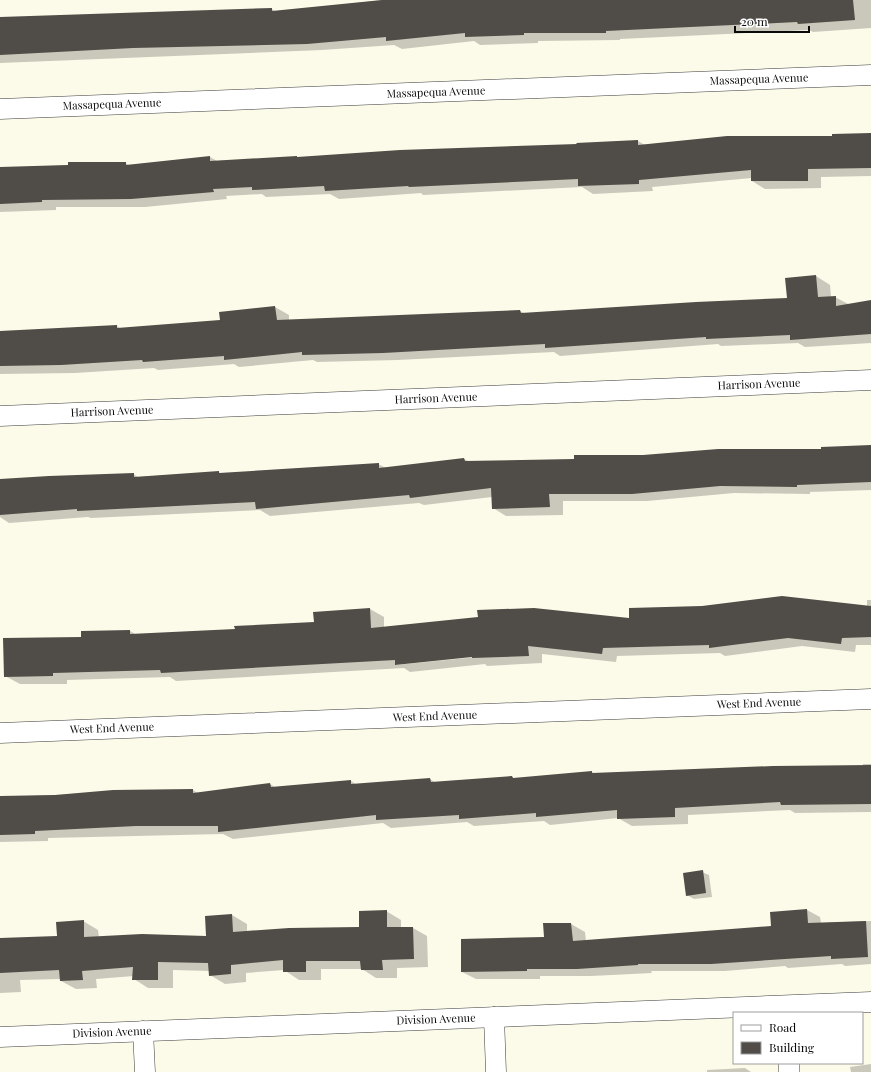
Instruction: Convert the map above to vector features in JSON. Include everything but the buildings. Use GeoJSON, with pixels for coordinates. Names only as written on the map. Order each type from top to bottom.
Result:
{"type":"FeatureCollection","features":[{"type":"Feature","properties":{"kind":"street","name":"Massapequa Avenue"},"geometry":{"type":"LineString","coordinates":[[0,109],[871,75]]}},
{"type":"Feature","properties":{"kind":"street","name":"Harrison Avenue"},"geometry":{"type":"LineString","coordinates":[[0,416],[871,380]]}},
{"type":"Feature","properties":{"kind":"street","name":"West End Avenue"},"geometry":{"type":"LineString","coordinates":[[0,733],[871,699]]}},
{"type":"Feature","properties":{"kind":"street","name":"Division Avenue"},"geometry":{"type":"LineString","coordinates":[[0,1037],[494,1017],[787,1009],[871,1002]]}},
{"type":"Feature","properties":{"kind":"street"},"geometry":{"type":"LineString","coordinates":[[494,1017],[496,1072]]}},
{"type":"Feature","properties":{"kind":"street"},"geometry":{"type":"LineString","coordinates":[[143,1031],[145,1072]]}}]}
